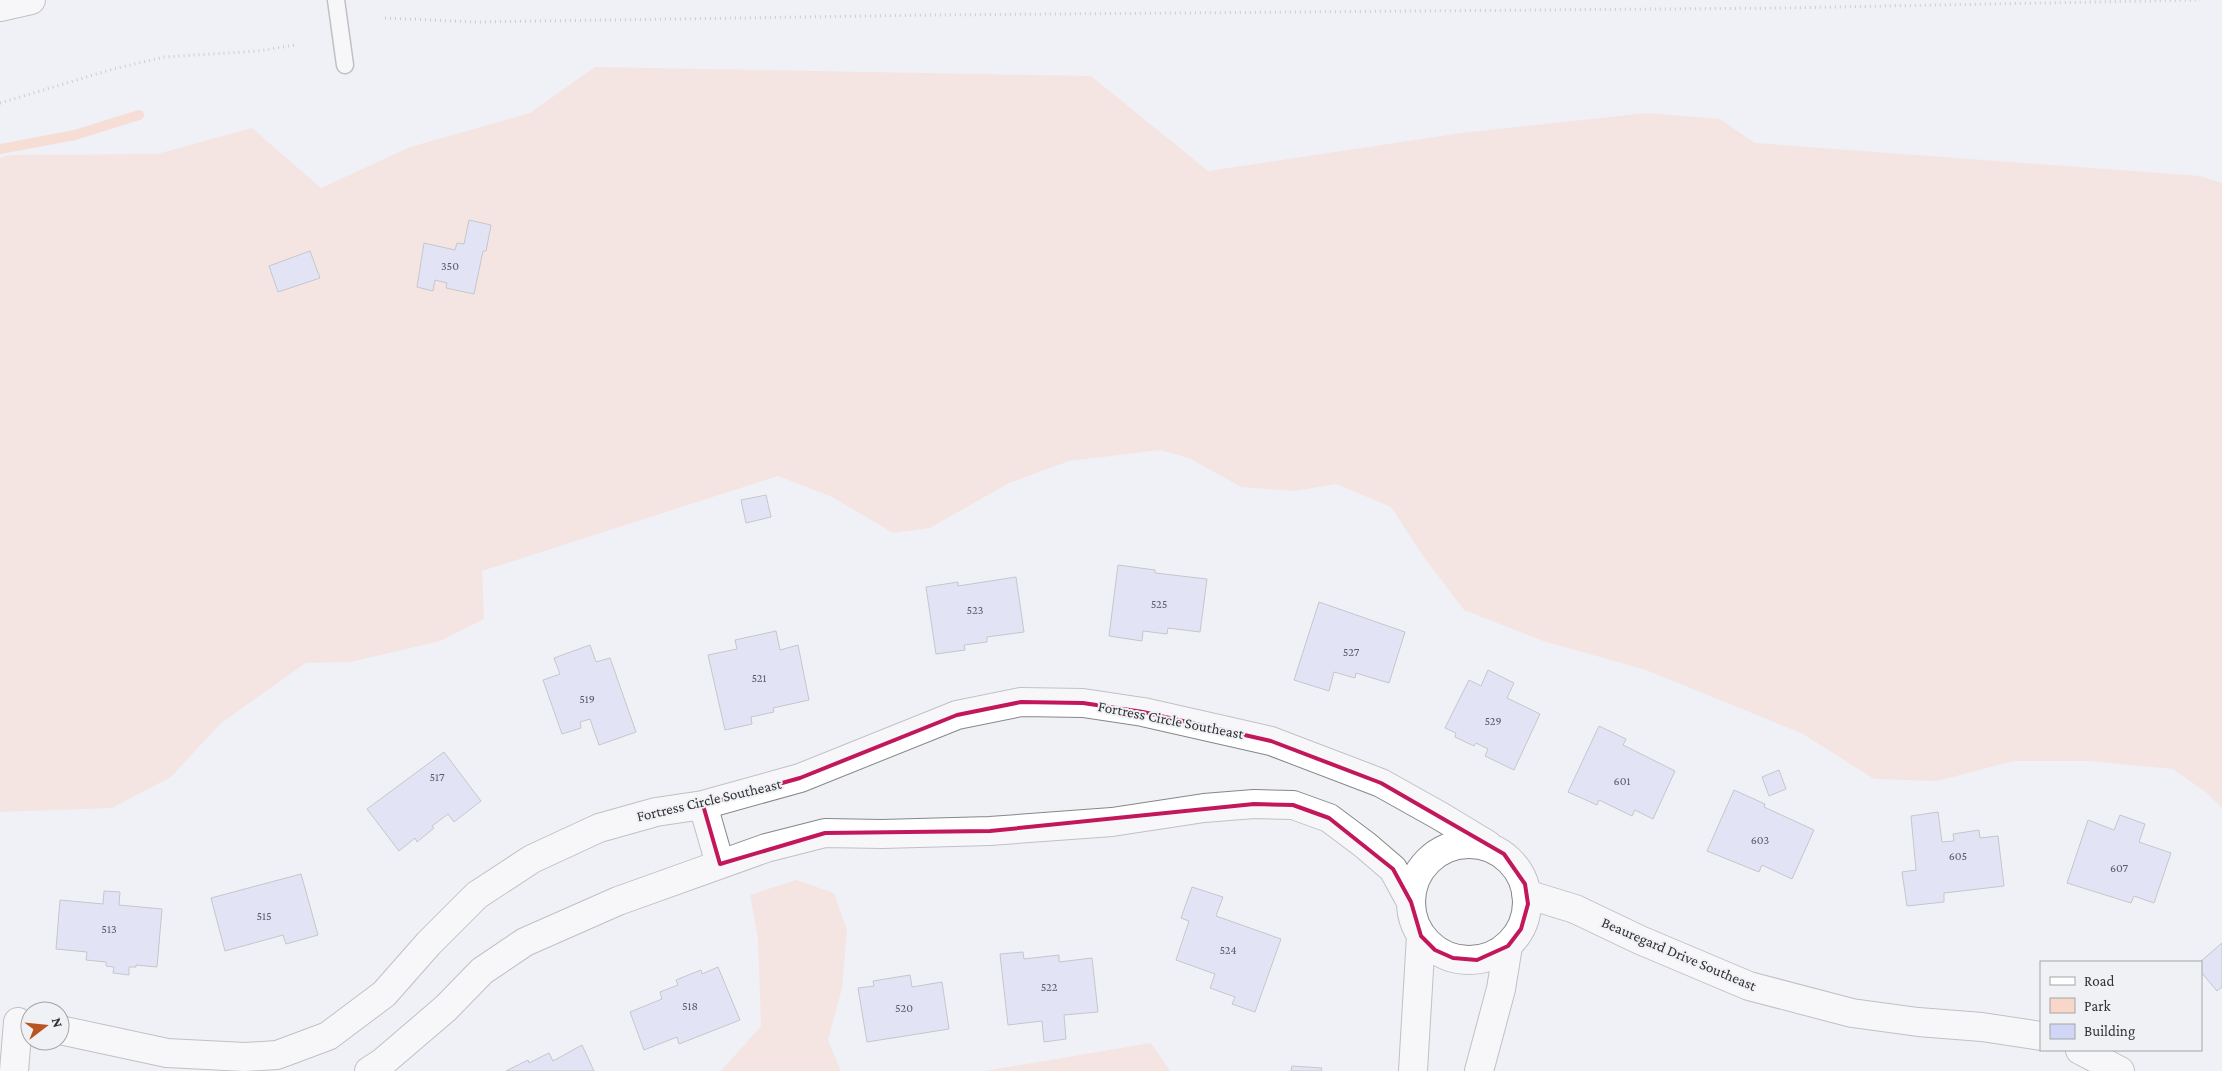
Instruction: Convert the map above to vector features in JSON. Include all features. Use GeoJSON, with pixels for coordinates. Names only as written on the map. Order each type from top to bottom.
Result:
{"type":"FeatureCollection","features":[{"type":"Feature","properties":{"kind":"street"},"geometry":{"type":"LineString","coordinates":[[0,7],[32,0]]}},
{"type":"Feature","properties":{"kind":"street","name":"Fortress Circle Southeast"},"geometry":{"type":"LineString","coordinates":[[70,1032],[167,1053],[245,1057],[277,1055],[328,1036],[384,994],[477,894],[532,859],[599,828],[656,812],[703,805],[800,778],[957,715],[1021,702],[1083,703],[1143,712],[1271,741],[1381,783],[1488,845]]}},
{"type":"Feature","properties":{"kind":"street"},"geometry":{"type":"LineString","coordinates":[[369,1071],[383,1062],[439,1014],[482,971],[525,942],[618,901],[766,848],[825,833],[882,834],[990,831],[1112,822],[1204,808],[1254,804],[1293,805],[1329,818],[1365,845],[1393,869],[1411,902]]}},
{"type":"Feature","properties":{"kind":"street"},"geometry":{"type":"LineString","coordinates":[[703,805],[720,864]]}},
{"type":"Feature","properties":{"kind":"street"},"geometry":{"type":"LineString","coordinates":[[1466,843],[1488,845],[1504,854],[1518,869],[1526,884],[1526,894],[1528,904],[1521,929],[1508,946],[1497,954],[1477,960],[1452,958],[1436,950],[1421,936],[1411,912],[1410,895],[1417,874],[1429,859],[1446,847],[1466,843]]}},
{"type":"Feature","properties":{"kind":"street","name":"Beauregard Drive Southeast"},"geometry":{"type":"LineString","coordinates":[[1526,894],[1575,909],[1640,940],[1749,986],[1852,1013],[1918,1022],[1982,1027],[2040,1036]]}},
{"type":"Feature","properties":{"kind":"street"},"geometry":{"type":"LineString","coordinates":[[1413,1071],[1421,936]]}},
{"type":"Feature","properties":{"kind":"street"},"geometry":{"type":"LineString","coordinates":[[1479,1071],[1501,989],[1508,946]]}},
{"type":"Feature","properties":{"kind":"street"},"geometry":{"type":"LineString","coordinates":[[14,1071],[16,1022]]}},
{"type":"Feature","properties":{"kind":"street"},"geometry":{"type":"LineString","coordinates":[[2082,1051],[2120,1071]]}},
{"type":"Feature","properties":{"kind":"lane"},"geometry":{"type":"LineString","coordinates":[[336,0],[345,65]]}},
{"type":"Feature","properties":{"kind":"path"},"geometry":{"type":"LineString","coordinates":[[385,18],[476,22],[935,15],[1784,8],[2200,0]]}},
{"type":"Feature","properties":{"kind":"path"},"geometry":{"type":"LineString","coordinates":[[0,103],[112,69],[164,58],[258,51],[295,45]]}},
{"type":"Feature","properties":{"kind":"highlighted area"},"geometry":{"type":"Polygon","coordinates":[[[1021,702],[1083,703],[1143,712],[1271,741],[1381,783],[1504,854],[1525,884],[1528,904],[1521,929],[1508,946],[1477,960],[1453,958],[1435,950],[1421,936],[1411,902],[1393,869],[1329,818],[1293,805],[1254,804],[990,831],[825,833],[720,864],[703,805],[800,778],[957,715],[1021,702]]]}},
{"type":"Feature","properties":{"kind":"green space"},"geometry":{"type":"Polygon","coordinates":[[[595,67],[1091,76],[1208,171],[1461,133],[1647,113],[1720,119],[1755,143],[2200,176],[2222,183],[2222,808],[2207,793],[2173,769],[2089,761],[2014,761],[1937,781],[1874,779],[1803,734],[1646,670],[1543,641],[1464,610],[1423,556],[1391,507],[1336,484],[1295,491],[1241,487],[1189,458],[1160,450],[1069,461],[1009,483],[930,528],[893,533],[832,497],[778,476],[482,571],[484,619],[440,641],[351,662],[306,663],[221,723],[171,777],[112,808],[0,812],[0,158],[9,155],[157,154],[252,128],[321,188],[410,147],[530,113],[595,67]]]}},
{"type":"Feature","properties":{"kind":"green space"},"geometry":{"type":"Polygon","coordinates":[[[796,880],[834,893],[847,930],[842,988],[828,1040],[841,1071],[721,1071],[761,1026],[758,939],[750,895],[796,880]]]}},
{"type":"Feature","properties":{"kind":"green space"},"geometry":{"type":"Polygon","coordinates":[[[1151,1043],[1170,1071],[984,1071],[1151,1043]]]}},
{"type":"Feature","properties":{"kind":"building"},"geometry":{"type":"Polygon","coordinates":[[[469,220],[491,225],[486,251],[483,251],[474,294],[446,288],[447,283],[435,280],[433,291],[417,287],[424,243],[455,250],[457,243],[464,244],[469,220]]]}},
{"type":"Feature","properties":{"kind":"building"},"geometry":{"type":"Polygon","coordinates":[[[310,251],[320,278],[278,292],[269,266],[310,251]]]}},
{"type":"Feature","properties":{"kind":"building"},"geometry":{"type":"Polygon","coordinates":[[[766,495],[771,517],[746,523],[741,500],[766,495]]]}},
{"type":"Feature","properties":{"kind":"building"},"geometry":{"type":"Polygon","coordinates":[[[1118,565],[1155,570],[1155,573],[1207,579],[1200,632],[1168,628],[1167,634],[1143,631],[1142,641],[1109,636],[1118,565]]]}},
{"type":"Feature","properties":{"kind":"building"},"geometry":{"type":"Polygon","coordinates":[[[1016,577],[1024,632],[987,637],[987,642],[964,645],[965,650],[936,654],[926,587],[958,582],[958,586],[1016,577]]]}},
{"type":"Feature","properties":{"kind":"building"},"geometry":{"type":"Polygon","coordinates":[[[1319,602],[1405,632],[1389,683],[1356,673],[1355,678],[1334,672],[1329,691],[1294,680],[1319,602]]]}},
{"type":"Feature","properties":{"kind":"building"},"geometry":{"type":"Polygon","coordinates":[[[776,631],[780,650],[798,645],[809,700],[773,708],[774,712],[751,717],[752,724],[725,730],[708,655],[737,649],[735,640],[776,631]]]}},
{"type":"Feature","properties":{"kind":"building"},"geometry":{"type":"Polygon","coordinates":[[[590,645],[596,662],[610,658],[636,732],[599,745],[590,719],[580,722],[581,728],[562,734],[543,680],[560,674],[554,658],[590,645]]]}},
{"type":"Feature","properties":{"kind":"building"},"geometry":{"type":"Polygon","coordinates":[[[1488,670],[1514,683],[1507,698],[1540,714],[1514,770],[1485,756],[1488,749],[1476,743],[1474,746],[1455,737],[1456,733],[1445,728],[1469,680],[1481,686],[1488,670]]]}},
{"type":"Feature","properties":{"kind":"building"},"geometry":{"type":"Polygon","coordinates":[[[1599,726],[1626,739],[1623,745],[1675,771],[1653,819],[1635,810],[1632,816],[1599,800],[1597,805],[1568,792],[1599,726]]]}},
{"type":"Feature","properties":{"kind":"building"},"geometry":{"type":"Polygon","coordinates":[[[444,752],[481,801],[454,822],[448,814],[432,826],[434,828],[417,842],[415,838],[399,851],[367,809],[444,752]]]}},
{"type":"Feature","properties":{"kind":"building"},"geometry":{"type":"Polygon","coordinates":[[[1779,770],[1786,789],[1769,796],[1762,777],[1779,770]]]}},
{"type":"Feature","properties":{"kind":"building"},"geometry":{"type":"Polygon","coordinates":[[[1734,790],[1765,804],[1764,807],[1814,830],[1792,879],[1762,865],[1759,872],[1707,851],[1734,790]]]}},
{"type":"Feature","properties":{"kind":"building"},"geometry":{"type":"Polygon","coordinates":[[[1938,812],[1942,842],[1954,841],[1953,834],[1979,830],[1980,838],[1998,836],[2004,886],[1944,893],[1944,902],[1907,906],[1902,872],[1916,870],[1911,816],[1938,812]]]}},
{"type":"Feature","properties":{"kind":"building"},"geometry":{"type":"Polygon","coordinates":[[[2120,815],[2145,824],[2139,842],[2171,853],[2154,903],[2134,896],[2131,903],[2067,883],[2088,820],[2114,830],[2120,815]]]}},
{"type":"Feature","properties":{"kind":"building"},"geometry":{"type":"Polygon","coordinates":[[[301,874],[318,935],[286,944],[283,935],[225,951],[211,898],[301,874]]]}},
{"type":"Feature","properties":{"kind":"building"},"geometry":{"type":"Polygon","coordinates":[[[1192,887],[1223,897],[1216,916],[1281,939],[1255,1012],[1232,1004],[1235,997],[1210,988],[1215,974],[1176,960],[1189,921],[1181,918],[1192,887]]]}},
{"type":"Feature","properties":{"kind":"building"},"geometry":{"type":"Polygon","coordinates":[[[104,891],[120,892],[119,905],[162,909],[157,967],[136,965],[136,967],[129,967],[129,975],[113,973],[114,967],[106,966],[106,962],[86,960],[87,952],[56,949],[60,900],[103,904],[104,891]]]}},
{"type":"Feature","properties":{"kind":"building"},"geometry":{"type":"Polygon","coordinates":[[[2222,943],[2222,987],[2217,991],[2202,973],[2201,961],[2222,943]]]}},
{"type":"Feature","properties":{"kind":"building"},"geometry":{"type":"Polygon","coordinates":[[[1023,952],[1024,959],[1059,955],[1059,962],[1092,958],[1098,1012],[1064,1015],[1066,1039],[1044,1042],[1042,1021],[1008,1025],[1000,954],[1023,952]]]}},
{"type":"Feature","properties":{"kind":"building"},"geometry":{"type":"Polygon","coordinates":[[[718,967],[740,1020],[679,1044],[677,1037],[644,1050],[630,1012],[662,999],[660,992],[678,985],[676,980],[701,970],[702,974],[718,967]]]}},
{"type":"Feature","properties":{"kind":"building"},"geometry":{"type":"Polygon","coordinates":[[[910,975],[912,987],[942,982],[949,1029],[867,1042],[858,988],[874,986],[873,981],[910,975]]]}},
{"type":"Feature","properties":{"kind":"building"},"geometry":{"type":"Polygon","coordinates":[[[582,1045],[594,1071],[506,1071],[528,1060],[529,1063],[549,1053],[553,1061],[582,1045]]]}},
{"type":"Feature","properties":{"kind":"building"},"geometry":{"type":"Polygon","coordinates":[[[1292,1066],[1322,1068],[1321,1071],[1291,1071],[1292,1066]]]}},
{"type":"Feature","properties":{"kind":"waterway"},"geometry":{"type":"LineString","coordinates":[[0,149],[75,135],[139,115]]}}]}
